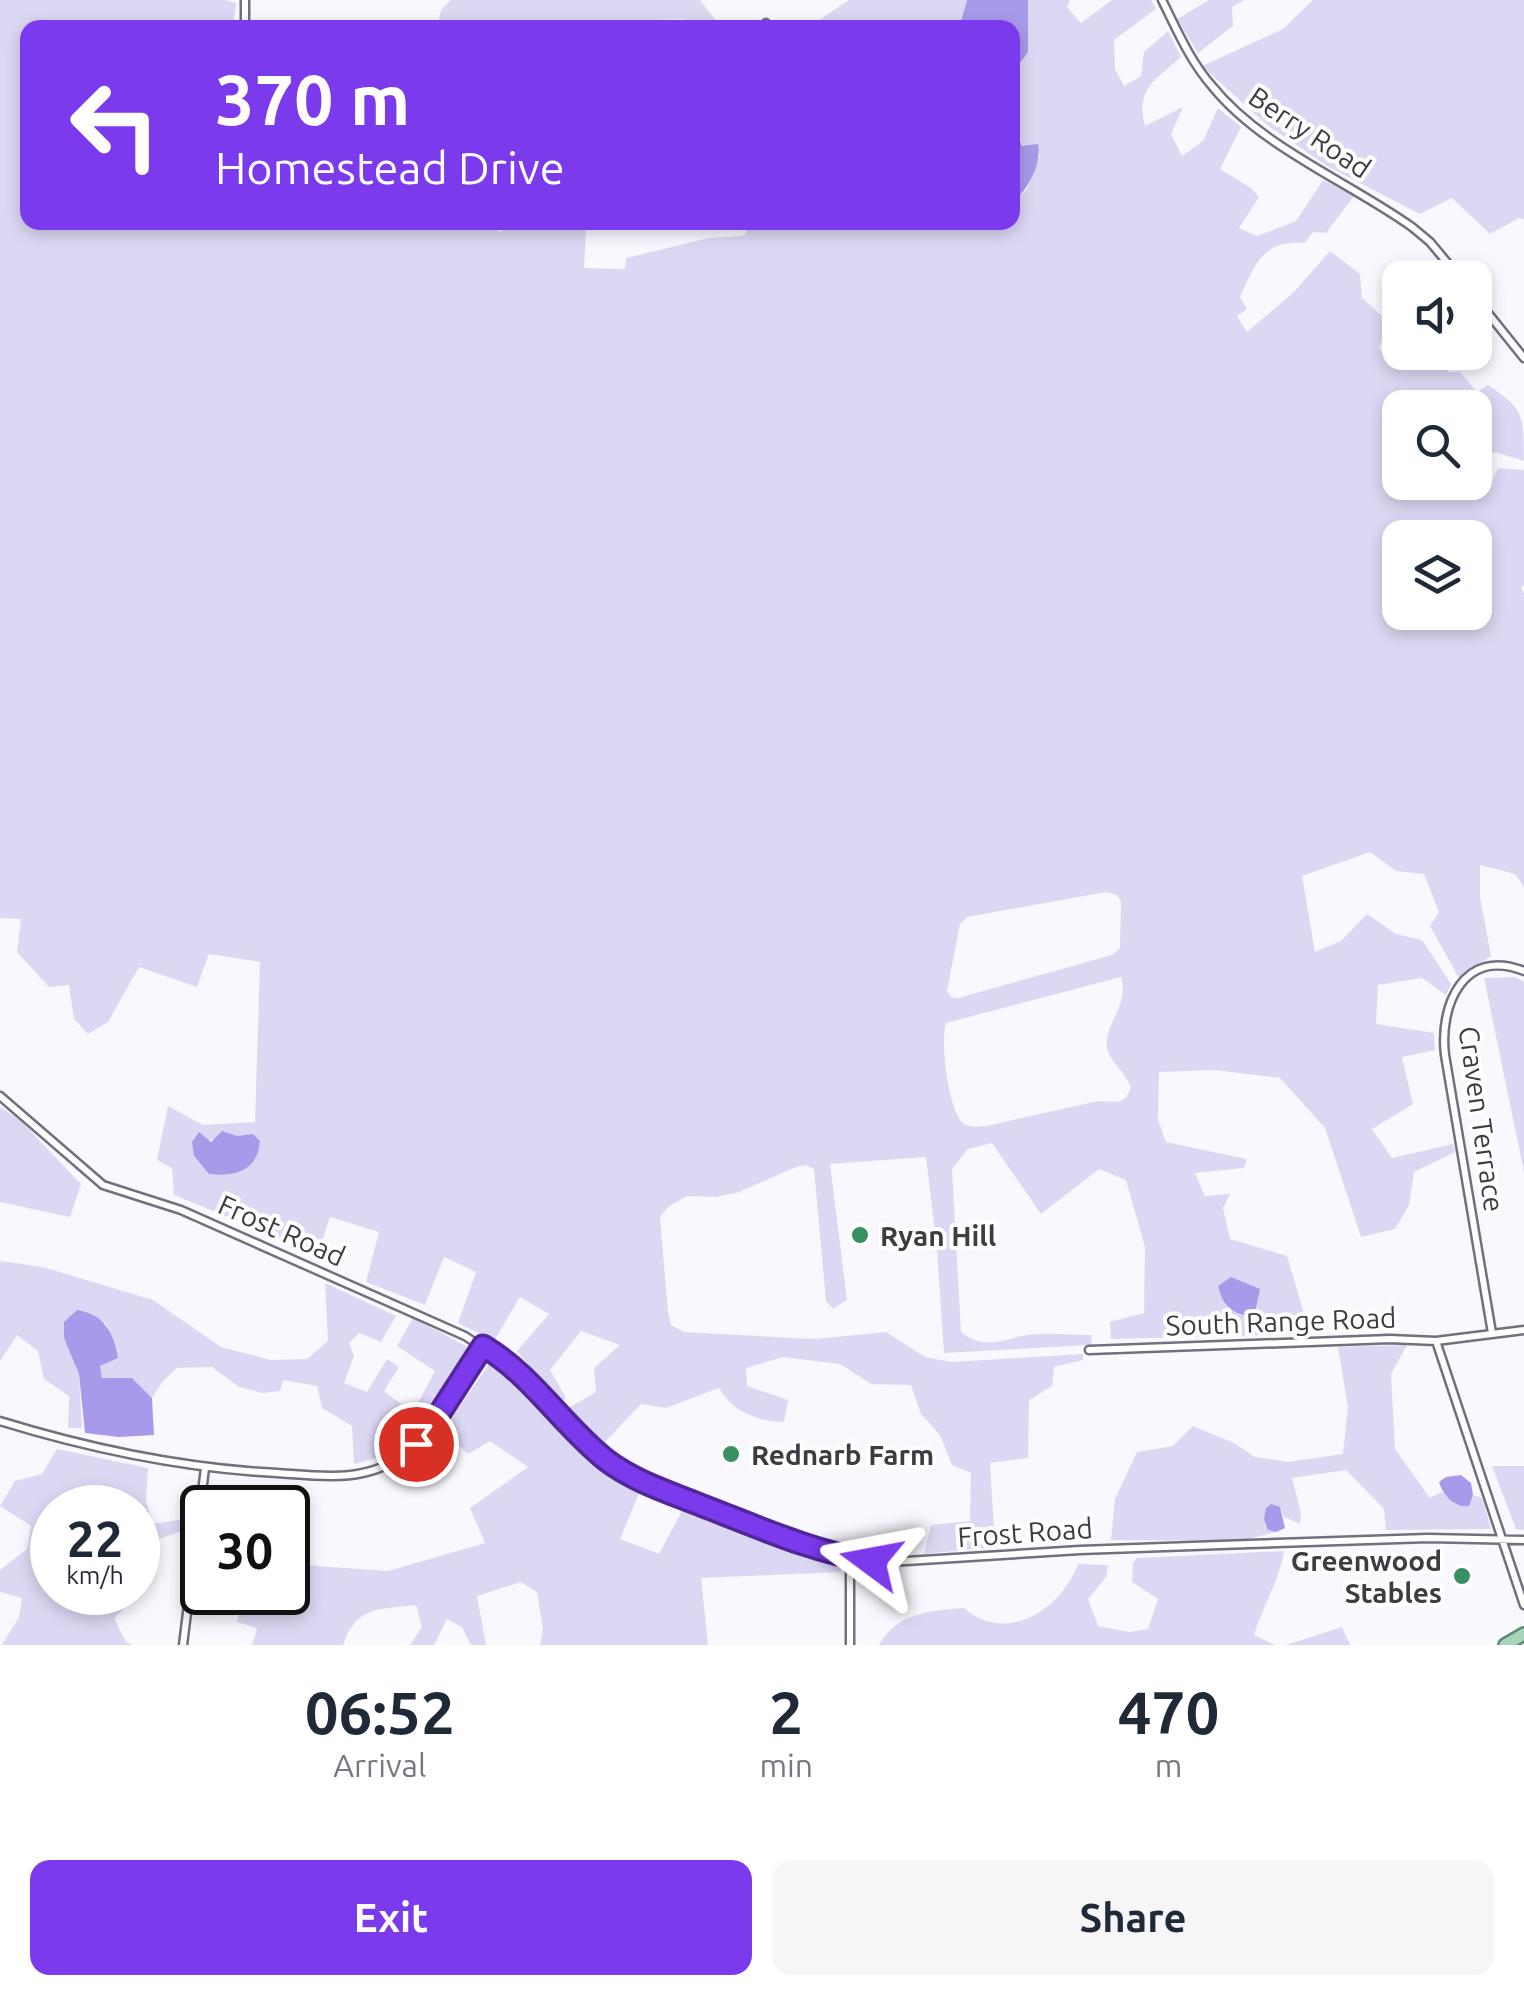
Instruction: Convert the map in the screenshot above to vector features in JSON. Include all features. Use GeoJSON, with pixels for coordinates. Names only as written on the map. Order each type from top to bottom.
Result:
{"type":"FeatureCollection","features":[{"type":"Feature","properties":{"kind":"main road"},"geometry":{"type":"LineString","coordinates":[[1505,1645],[1524,1634]]}},
{"type":"Feature","properties":{"kind":"street","name":"Berry Road"},"geometry":{"type":"LineString","coordinates":[[1162,0],[1190,57],[1223,99],[1260,130],[1412,227],[1445,260]]}},
{"type":"Feature","properties":{"kind":"street"},"geometry":{"type":"LineString","coordinates":[[1492,318],[1524,358]]}},
{"type":"Feature","properties":{"kind":"street","name":"Craven Terrace"},"geometry":{"type":"LineString","coordinates":[[1492,1333],[1445,1055],[1443,1020],[1455,991],[1479,971],[1497,966],[1524,971]]}},
{"type":"Feature","properties":{"kind":"street","name":"Frost Road"},"geometry":{"type":"LineString","coordinates":[[0,1096],[103,1184],[181,1210],[483,1346],[521,1373],[581,1437],[624,1471],[750,1524],[850,1558],[890,1562],[1080,1550],[1428,1538],[1524,1540]]}},
{"type":"Feature","properties":{"kind":"street"},"geometry":{"type":"LineString","coordinates":[[1436,1341],[1524,1330]]}},
{"type":"Feature","properties":{"kind":"street","name":"South Range Road"},"geometry":{"type":"LineString","coordinates":[[1089,1350],[1390,1339],[1436,1341],[1524,1605]]}},
{"type":"Feature","properties":{"kind":"street"},"geometry":{"type":"LineString","coordinates":[[0,1421],[92,1448],[205,1468],[345,1477],[388,1464],[410,1450],[483,1346]]}},
{"type":"Feature","properties":{"kind":"street"},"geometry":{"type":"LineString","coordinates":[[182,1645],[205,1468]]}},
{"type":"Feature","properties":{"kind":"street"},"geometry":{"type":"LineString","coordinates":[[850,1558],[850,1645]]}},
{"type":"Feature","properties":{"kind":"shaded area"},"geometry":{"type":"Polygon","coordinates":[[[0,0],[236,3],[234,20],[20,20],[20,230],[586,230],[584,268],[625,269],[626,258],[709,238],[744,236],[747,230],[1020,230],[1020,196],[1027,189],[1040,155],[1023,146],[1020,136],[1020,65],[1028,0],[1070,0],[1067,7],[1081,23],[1112,0],[1151,0],[1156,9],[1114,40],[1115,69],[1124,86],[1141,76],[1144,52],[1168,31],[1181,57],[1145,94],[1145,126],[1183,107],[1171,134],[1182,156],[1203,141],[1218,108],[1241,127],[1220,169],[1259,197],[1239,228],[1257,236],[1296,221],[1323,180],[1354,196],[1326,233],[1313,232],[1305,243],[1279,246],[1262,256],[1240,297],[1247,309],[1237,316],[1247,332],[1294,292],[1330,251],[1360,274],[1362,298],[1382,316],[1379,348],[1382,370],[1460,372],[1475,390],[1382,390],[1382,500],[1492,500],[1492,481],[1498,468],[1524,470],[1524,887],[1515,874],[1480,865],[1480,897],[1491,956],[1459,978],[1430,926],[1439,912],[1424,874],[1396,871],[1370,852],[1302,876],[1315,952],[1341,941],[1367,914],[1396,934],[1422,940],[1451,984],[1446,995],[1422,978],[1378,985],[1376,1024],[1434,1033],[1435,1050],[1402,1057],[1413,1104],[1372,1129],[1392,1158],[1453,1144],[1455,1152],[1414,1172],[1409,1205],[1395,1229],[1361,1237],[1325,1128],[1280,1078],[1214,1070],[1159,1072],[1158,1120],[1166,1142],[1247,1159],[1244,1168],[1195,1173],[1205,1196],[1230,1194],[1223,1208],[1230,1239],[1287,1256],[1310,1334],[1111,1339],[1110,1322],[1144,1313],[1145,1247],[1126,1180],[1099,1169],[1041,1214],[992,1143],[968,1149],[952,1169],[961,1332],[986,1342],[1036,1334],[1092,1335],[1091,1345],[944,1353],[926,1157],[830,1164],[847,1300],[833,1309],[826,1301],[814,1169],[806,1165],[796,1167],[739,1192],[716,1197],[687,1196],[660,1217],[668,1312],[671,1325],[684,1332],[814,1339],[886,1332],[925,1357],[951,1362],[1083,1354],[1083,1360],[1054,1367],[1052,1386],[1029,1400],[1028,1458],[990,1463],[995,1547],[924,1554],[931,1525],[970,1521],[971,1473],[952,1465],[940,1435],[921,1414],[911,1385],[871,1384],[840,1364],[783,1357],[746,1368],[747,1386],[788,1400],[784,1422],[746,1414],[719,1388],[666,1408],[641,1404],[605,1442],[568,1408],[596,1392],[594,1368],[620,1345],[581,1331],[550,1370],[566,1398],[559,1403],[517,1351],[549,1314],[520,1297],[494,1341],[458,1323],[476,1272],[444,1257],[425,1305],[366,1282],[379,1232],[330,1217],[318,1254],[174,1195],[172,1168],[157,1160],[168,1106],[203,1125],[255,1122],[260,962],[209,954],[197,987],[139,967],[108,1022],[88,1034],[74,1019],[69,985],[49,987],[17,952],[21,919],[0,918],[0,0]],[[1106,892],[967,917],[960,924],[947,991],[958,998],[1112,955],[1120,948],[1121,901],[1117,895],[1106,892]],[[1121,977],[946,1023],[949,1091],[963,1123],[986,1126],[1126,1098],[1131,1088],[1107,1047],[1123,987],[1121,977]],[[253,1134],[208,1140],[194,1156],[209,1174],[235,1172],[255,1158],[260,1141],[253,1134]]]}},
{"type":"Feature","properties":{"kind":"shaded area"},"geometry":{"type":"Polygon","coordinates":[[[451,0],[700,0],[716,20],[439,20],[441,10],[451,0]]]}},
{"type":"Feature","properties":{"kind":"shaded area"},"geometry":{"type":"Polygon","coordinates":[[[849,0],[967,0],[961,20],[819,20],[849,0]]]}},
{"type":"Feature","properties":{"kind":"shaded area"},"geometry":{"type":"Polygon","coordinates":[[[967,0],[1028,0],[1028,52],[1020,63],[1020,20],[961,20],[967,0]]]}},
{"type":"Feature","properties":{"kind":"shaded area"},"geometry":{"type":"Polygon","coordinates":[[[1209,0],[1244,0],[1232,7],[1233,26],[1198,53],[1177,19],[1209,0]]]}},
{"type":"Feature","properties":{"kind":"shaded area"},"geometry":{"type":"Polygon","coordinates":[[[1313,0],[1524,0],[1524,220],[1519,218],[1490,234],[1452,198],[1420,214],[1327,166],[1267,125],[1202,66],[1283,29],[1313,0]]]}},
{"type":"Feature","properties":{"kind":"shaded area"},"geometry":{"type":"Polygon","coordinates":[[[1020,140],[1022,146],[1038,144],[1039,152],[1033,176],[1020,195],[1020,140]]]}},
{"type":"Feature","properties":{"kind":"shaded area"},"geometry":{"type":"Polygon","coordinates":[[[1488,385],[1509,400],[1522,423],[1524,461],[1492,453],[1492,390],[1480,390],[1488,385]]]}},
{"type":"Feature","properties":{"kind":"shaded area"},"geometry":{"type":"Polygon","coordinates":[[[1515,977],[1524,982],[1524,1172],[1484,978],[1515,977]]]}},
{"type":"Feature","properties":{"kind":"shaded area"},"geometry":{"type":"Polygon","coordinates":[[[0,1107],[20,1120],[81,1184],[70,1217],[0,1202],[0,1107]]]}},
{"type":"Feature","properties":{"kind":"shaded area"},"geometry":{"type":"Polygon","coordinates":[[[222,1131],[237,1136],[253,1134],[260,1141],[258,1151],[243,1170],[209,1174],[194,1156],[192,1142],[199,1132],[211,1142],[222,1131]]]}},
{"type":"Feature","properties":{"kind":"shaded area"},"geometry":{"type":"Polygon","coordinates":[[[0,1261],[43,1267],[153,1300],[221,1347],[271,1360],[307,1359],[328,1341],[325,1283],[396,1316],[381,1342],[359,1333],[349,1343],[354,1356],[344,1383],[367,1392],[387,1359],[399,1367],[384,1391],[405,1407],[419,1401],[435,1371],[397,1346],[413,1318],[470,1348],[424,1420],[387,1455],[354,1464],[352,1426],[322,1408],[317,1386],[283,1380],[280,1391],[263,1393],[239,1387],[212,1367],[177,1368],[152,1398],[132,1378],[102,1379],[100,1366],[118,1358],[106,1323],[64,1338],[79,1374],[82,1428],[68,1428],[69,1396],[44,1379],[38,1351],[17,1335],[0,1361],[0,1261]]]}},
{"type":"Feature","properties":{"kind":"shaded area"},"geometry":{"type":"Polygon","coordinates":[[[1231,1277],[1260,1289],[1255,1312],[1250,1316],[1232,1310],[1222,1298],[1218,1286],[1231,1277]]]}},
{"type":"Feature","properties":{"kind":"shaded area"},"geometry":{"type":"Polygon","coordinates":[[[77,1310],[101,1320],[114,1341],[118,1358],[100,1366],[102,1378],[132,1378],[152,1398],[154,1435],[119,1437],[85,1433],[79,1374],[64,1338],[64,1322],[77,1310]]]}},
{"type":"Feature","properties":{"kind":"shaded area"},"geometry":{"type":"Polygon","coordinates":[[[1407,1345],[1391,1374],[1395,1449],[1430,1498],[1442,1492],[1455,1504],[1469,1506],[1473,1495],[1482,1498],[1491,1529],[1386,1530],[1384,1509],[1346,1470],[1292,1478],[1300,1524],[1284,1517],[1280,1507],[1268,1530],[1276,1532],[1240,1541],[1111,1540],[1115,1499],[1137,1452],[1173,1446],[1193,1426],[1234,1443],[1255,1457],[1288,1462],[1343,1454],[1348,1407],[1338,1347],[1407,1345]]]}},
{"type":"Feature","properties":{"kind":"shaded area"},"geometry":{"type":"Polygon","coordinates":[[[492,1360],[582,1453],[640,1491],[620,1539],[659,1554],[684,1507],[841,1564],[841,1572],[701,1578],[708,1645],[540,1645],[543,1629],[537,1592],[521,1582],[477,1596],[486,1645],[471,1645],[462,1627],[447,1619],[434,1645],[410,1645],[422,1627],[416,1605],[380,1609],[362,1616],[343,1645],[252,1645],[257,1628],[237,1622],[239,1615],[310,1615],[310,1566],[388,1571],[485,1543],[470,1508],[528,1467],[490,1441],[468,1454],[443,1430],[492,1360]]]}},
{"type":"Feature","properties":{"kind":"shaded area"},"geometry":{"type":"Polygon","coordinates":[[[57,1449],[148,1468],[147,1485],[30,1485],[30,1525],[0,1506],[15,1481],[42,1474],[57,1449]]]}},
{"type":"Feature","properties":{"kind":"shaded area"},"geometry":{"type":"Polygon","coordinates":[[[1492,1466],[1524,1466],[1524,1530],[1516,1529],[1492,1466]]]}},
{"type":"Feature","properties":{"kind":"shaded area"},"geometry":{"type":"Polygon","coordinates":[[[1461,1475],[1471,1483],[1473,1495],[1469,1506],[1450,1500],[1439,1482],[1461,1475]]]}},
{"type":"Feature","properties":{"kind":"shaded area"},"geometry":{"type":"Polygon","coordinates":[[[1271,1504],[1280,1507],[1285,1528],[1276,1532],[1268,1530],[1264,1519],[1271,1504]]]}},
{"type":"Feature","properties":{"kind":"shaded area"},"geometry":{"type":"Polygon","coordinates":[[[180,1520],[180,1532],[160,1539],[160,1523],[180,1520]]]}},
{"type":"Feature","properties":{"kind":"shaded area"},"geometry":{"type":"Polygon","coordinates":[[[30,1532],[30,1615],[117,1615],[114,1618],[126,1642],[132,1645],[2,1645],[19,1617],[22,1598],[0,1592],[0,1570],[27,1549],[30,1532]]]}},
{"type":"Feature","properties":{"kind":"shaded area"},"geometry":{"type":"Polygon","coordinates":[[[1284,1551],[1254,1635],[1275,1645],[879,1645],[895,1626],[927,1612],[964,1608],[980,1619],[997,1623],[1030,1617],[1059,1595],[1078,1564],[1108,1565],[1106,1577],[1088,1599],[1098,1626],[1129,1632],[1148,1629],[1158,1599],[1132,1582],[1137,1558],[1284,1551]]]}},
{"type":"Feature","properties":{"kind":"shaded area"},"geometry":{"type":"Polygon","coordinates":[[[1342,1627],[1350,1645],[1286,1645],[1342,1627]]]}},
{"type":"Feature","properties":{"kind":"place","name":"Ryan Hill"},"geometry":{"type":"Point","coordinates":[860,1235]}},
{"type":"Feature","properties":{"kind":"place","name":"Rednarb Farm"},"geometry":{"type":"Point","coordinates":[731,1454]}},
{"type":"Feature","properties":{"kind":"place","name":"Greenwood Stables"},"geometry":{"type":"Point","coordinates":[1462,1576]}},
{"type":"Feature","properties":{"kind":"route"},"geometry":{"type":"LineString","coordinates":[[416,1444],[483,1346],[521,1373],[581,1437],[624,1471],[650,1485],[808,1546],[871,1561]]}}]}
